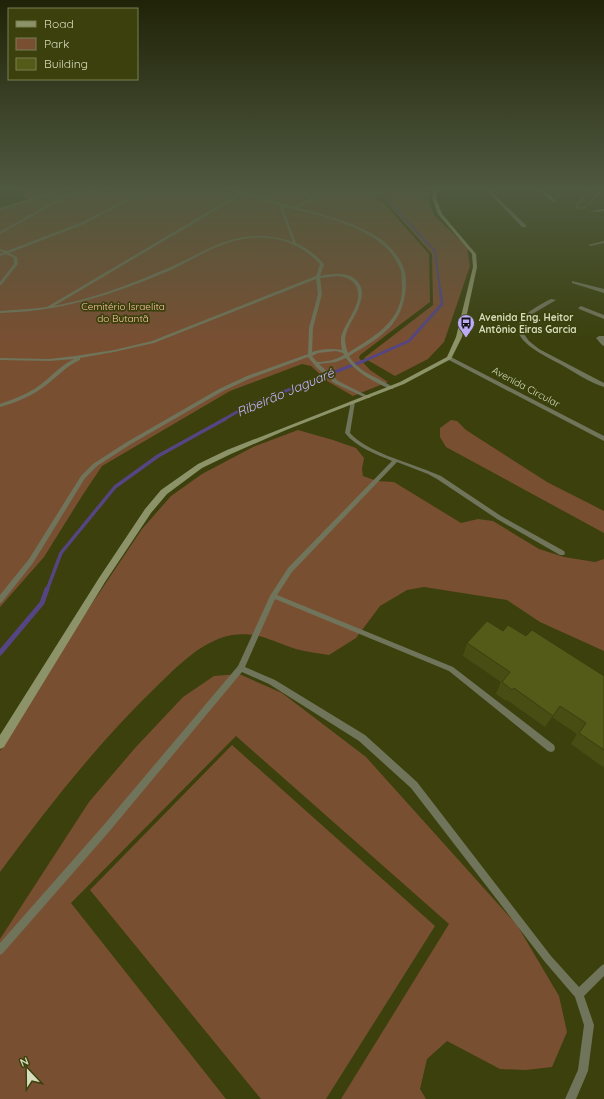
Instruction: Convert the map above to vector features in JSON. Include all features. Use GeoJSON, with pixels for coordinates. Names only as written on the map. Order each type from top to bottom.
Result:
{"type":"FeatureCollection","features":[{"type":"Feature","properties":{"kind":"main road"},"geometry":{"type":"LineString","coordinates":[[0,744],[102,580],[148,511],[164,492],[200,466],[229,452],[353,402],[392,388],[449,358],[459,336],[475,267],[474,254],[461,239]]}},
{"type":"Feature","properties":{"kind":"street"},"geometry":{"type":"LineString","coordinates":[[590,244],[604,242]]}},
{"type":"Feature","properties":{"kind":"street"},"geometry":{"type":"LineString","coordinates":[[574,282],[604,291]]}},
{"type":"Feature","properties":{"kind":"street"},"geometry":{"type":"LineString","coordinates":[[552,300],[533,309],[525,316],[521,325],[526,343],[604,385]]}},
{"type":"Feature","properties":{"kind":"street"},"geometry":{"type":"LineString","coordinates":[[582,308],[604,317]]}},
{"type":"Feature","properties":{"kind":"street"},"geometry":{"type":"LineString","coordinates":[[604,338],[599,338],[604,344]]}},
{"type":"Feature","properties":{"kind":"street","name":"Avenida Circular"},"geometry":{"type":"LineString","coordinates":[[449,358],[604,439]]}},
{"type":"Feature","properties":{"kind":"street"},"geometry":{"type":"LineString","coordinates":[[593,433],[604,431]]}},
{"type":"Feature","properties":{"kind":"lane"},"geometry":{"type":"LineString","coordinates":[[0,255],[40,239]]}},
{"type":"Feature","properties":{"kind":"lane"},"geometry":{"type":"LineString","coordinates":[[44,310],[164,239]]}},
{"type":"Feature","properties":{"kind":"lane"},"geometry":{"type":"LineString","coordinates":[[0,312],[44,310],[75,303],[171,268],[216,246],[236,239]]}},
{"type":"Feature","properties":{"kind":"lane"},"geometry":{"type":"LineString","coordinates":[[280,239],[294,243],[313,255],[322,264],[318,277],[320,294],[311,328],[310,356],[336,382],[368,397]]}},
{"type":"Feature","properties":{"kind":"lane"},"geometry":{"type":"LineString","coordinates":[[318,365],[334,362],[384,330],[400,312],[404,286],[400,264],[392,251],[378,239]]}},
{"type":"Feature","properties":{"kind":"lane"},"geometry":{"type":"LineString","coordinates":[[0,250],[7,252],[16,258],[16,264],[0,284]]}},
{"type":"Feature","properties":{"kind":"lane"},"geometry":{"type":"LineString","coordinates":[[0,359],[50,360],[86,356],[132,348],[153,342],[318,277],[343,276],[352,279],[358,286],[360,298],[357,308],[344,331],[342,343],[346,354],[352,362],[366,373],[392,388]]}},
{"type":"Feature","properties":{"kind":"lane"},"geometry":{"type":"LineString","coordinates":[[0,600],[31,561],[83,477],[95,465],[129,443],[220,390],[249,377],[326,350],[346,354]]}},
{"type":"Feature","properties":{"kind":"lane"},"geometry":{"type":"LineString","coordinates":[[0,406],[28,395],[44,385],[68,363],[86,356]]}},
{"type":"Feature","properties":{"kind":"lane"},"geometry":{"type":"LineString","coordinates":[[353,402],[347,433],[352,439],[396,460],[439,477],[491,513],[562,553]]}},
{"type":"Feature","properties":{"kind":"lane"},"geometry":{"type":"LineString","coordinates":[[0,950],[105,830],[241,668],[273,596],[290,570],[396,460]]}},
{"type":"Feature","properties":{"kind":"lane"},"geometry":{"type":"LineString","coordinates":[[273,596],[451,669],[551,748]]}},
{"type":"Feature","properties":{"kind":"lane"},"geometry":{"type":"LineString","coordinates":[[241,668],[272,682],[362,738],[414,785],[548,959],[579,994],[589,1025],[583,1071],[570,1099]]}},
{"type":"Feature","properties":{"kind":"lane"},"geometry":{"type":"LineString","coordinates":[[579,994],[604,969]]}},
{"type":"Feature","properties":{"kind":"green space","name":"Cemitério Israelita do Butantã"},"geometry":{"type":"Polygon","coordinates":[[[0,239],[416,239],[429,254],[430,302],[360,355],[359,358],[370,370],[388,382],[353,396],[327,381],[311,366],[302,364],[230,391],[102,466],[44,557],[0,607],[0,239]]]}},
{"type":"Feature","properties":{"kind":"green space"},"geometry":{"type":"Polygon","coordinates":[[[419,239],[459,239],[467,247],[470,266],[444,342],[428,359],[395,376],[364,358],[433,305],[432,254],[419,239]]]}},
{"type":"Feature","properties":{"kind":"green space"},"geometry":{"type":"Polygon","coordinates":[[[451,420],[457,421],[466,430],[547,482],[604,511],[604,533],[446,447],[440,437],[440,428],[451,420]]]}},
{"type":"Feature","properties":{"kind":"green space"},"geometry":{"type":"Polygon","coordinates":[[[298,430],[356,448],[364,458],[362,469],[363,476],[377,481],[394,482],[461,523],[478,519],[493,521],[539,549],[564,557],[595,562],[604,559],[604,651],[540,622],[507,600],[424,587],[407,590],[380,606],[356,638],[329,655],[296,649],[258,636],[242,634],[221,638],[191,655],[114,730],[74,776],[0,872],[0,751],[77,626],[142,529],[171,496],[202,474],[253,447],[298,430]]]}},
{"type":"Feature","properties":{"kind":"green space"},"geometry":{"type":"Polygon","coordinates":[[[239,674],[282,693],[366,757],[517,925],[559,996],[567,1032],[552,1067],[526,1070],[500,1069],[447,1041],[427,1059],[420,1089],[426,1099],[341,1099],[449,924],[236,736],[71,903],[226,1099],[0,1099],[0,939],[89,802],[135,748],[183,697],[214,676],[239,674]]]}},
{"type":"Feature","properties":{"kind":"green space"},"geometry":{"type":"Polygon","coordinates":[[[232,745],[435,926],[326,1099],[261,1099],[90,890],[232,745]]]}},
{"type":"Feature","properties":{"kind":"building"},"geometry":{"type":"Polygon","coordinates":[[[487,621],[503,631],[508,625],[526,636],[532,630],[604,676],[604,750],[579,733],[586,723],[560,706],[553,716],[514,688],[512,690],[502,682],[510,672],[467,643],[487,621]]]}},
{"type":"Feature","properties":{"kind":"waterway","name":"Ribeirão Jaguaré"},"geometry":{"type":"LineString","coordinates":[[424,239],[435,251],[440,289]]}},
{"type":"Feature","properties":{"kind":"waterway","name":"Ribeirão Jaguaré"},"geometry":{"type":"LineString","coordinates":[[223,420],[249,405],[366,360],[409,341],[442,304],[440,288]]}},
{"type":"Feature","properties":{"kind":"waterway","name":"Ribeirão Jaguaré"},"geometry":{"type":"LineString","coordinates":[[47,590],[61,553],[115,487],[158,456],[225,419]]}},
{"type":"Feature","properties":{"kind":"waterway","name":"Ribeirão Jaguaré"},"geometry":{"type":"LineString","coordinates":[[0,653],[42,603],[47,589]]}},
{"type":"Feature","properties":{"kind":"place","name":"Avenida Eng. Heitor Antônio Eiras Garcia"},"geometry":{"type":"Point","coordinates":[466,338]}}]}
